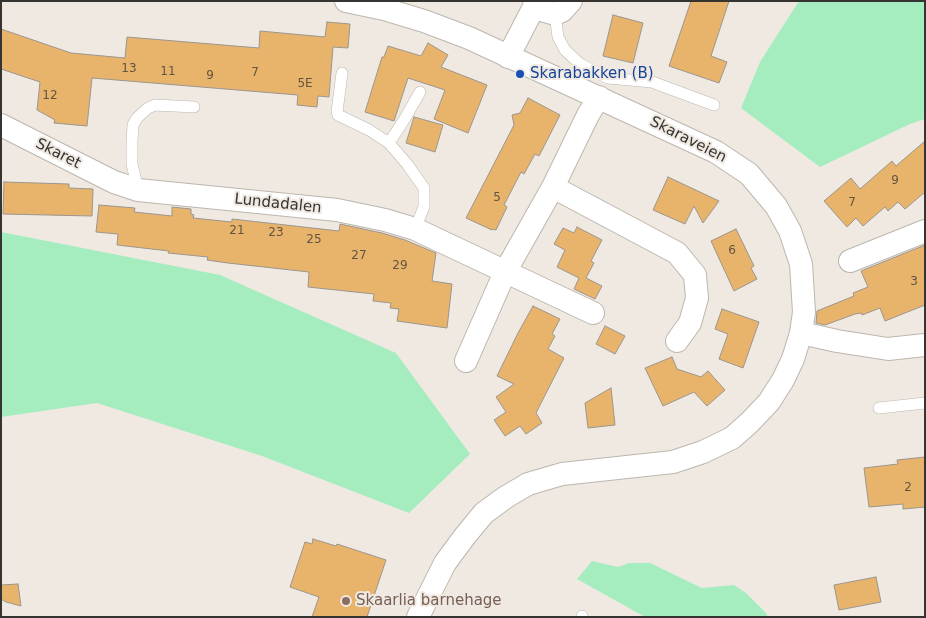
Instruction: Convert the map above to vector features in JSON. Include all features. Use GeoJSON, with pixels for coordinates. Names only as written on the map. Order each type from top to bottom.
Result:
{"type":"FeatureCollection","features":[{"type":"Feature","properties":{"kind":"street","name":"Skaraveien"},"geometry":{"type":"LineString","coordinates":[[346,1],[384,9],[424,21],[469,38],[716,152],[749,174],[776,206],[790,230],[801,264],[804,312],[801,332],[790,366],[783,380],[769,402],[750,422],[732,438],[703,452],[673,462],[562,474],[528,484],[484,513],[445,563],[418,617]]}},
{"type":"Feature","properties":{"kind":"street"},"geometry":{"type":"LineString","coordinates":[[508,57],[549,5]]}},
{"type":"Feature","properties":{"kind":"street"},"geometry":{"type":"LineString","coordinates":[[466,361],[506,272],[553,187],[588,115],[599,97]]}},
{"type":"Feature","properties":{"kind":"street","name":"Skaret"},"geometry":{"type":"LineString","coordinates":[[1,125],[114,182]]}},
{"type":"Feature","properties":{"kind":"street","name":"Lundadalen"},"geometry":{"type":"LineString","coordinates":[[114,182],[138,190],[337,210],[385,220],[415,229],[593,313]]}},
{"type":"Feature","properties":{"kind":"street"},"geometry":{"type":"LineString","coordinates":[[553,187],[677,253],[695,275],[697,298],[690,323],[677,341]]}},
{"type":"Feature","properties":{"kind":"street"},"geometry":{"type":"LineString","coordinates":[[850,261],[925,231]]}},
{"type":"Feature","properties":{"kind":"street"},"geometry":{"type":"LineString","coordinates":[[801,332],[837,341],[888,349],[925,345]]}},
{"type":"Feature","properties":{"kind":"lane"},"geometry":{"type":"LineString","coordinates":[[549,5],[558,38],[564,50],[580,64],[608,78],[652,82],[714,105]]}},
{"type":"Feature","properties":{"kind":"lane"},"geometry":{"type":"LineString","coordinates":[[342,73],[338,115],[369,130],[389,143],[424,188],[424,206],[415,229]]}},
{"type":"Feature","properties":{"kind":"lane"},"geometry":{"type":"LineString","coordinates":[[389,143],[420,92]]}},
{"type":"Feature","properties":{"kind":"lane"},"geometry":{"type":"LineString","coordinates":[[138,190],[132,164],[132,141],[137,118],[148,108],[155,105],[194,107]]}},
{"type":"Feature","properties":{"kind":"lane"},"geometry":{"type":"LineString","coordinates":[[879,408],[925,403]]}},
{"type":"Feature","properties":{"kind":"green space"},"geometry":{"type":"Polygon","coordinates":[[[799,1],[925,1],[925,119],[910,124],[820,167],[741,108],[760,62],[799,1]]]}},
{"type":"Feature","properties":{"kind":"green space"},"geometry":{"type":"Polygon","coordinates":[[[1,232],[220,275],[396,353],[470,454],[409,513],[262,456],[97,403],[1,417],[1,232]]]}},
{"type":"Feature","properties":{"kind":"green space"},"geometry":{"type":"Polygon","coordinates":[[[592,561],[618,567],[629,563],[650,563],[702,588],[734,585],[746,593],[768,617],[645,617],[577,579],[592,561]]]}},
{"type":"Feature","properties":{"kind":"building"},"geometry":{"type":"Polygon","coordinates":[[[691,1],[729,1],[711,56],[727,62],[719,83],[669,66],[691,1]]]}},
{"type":"Feature","properties":{"kind":"building"},"geometry":{"type":"Polygon","coordinates":[[[613,15],[643,23],[633,63],[603,56],[613,15]]]}},
{"type":"Feature","properties":{"kind":"building"},"geometry":{"type":"Polygon","coordinates":[[[327,22],[350,24],[348,48],[333,47],[329,97],[318,96],[317,107],[297,105],[298,95],[92,78],[87,126],[54,123],[55,120],[37,110],[40,82],[1,69],[1,29],[71,53],[125,58],[127,37],[259,48],[260,31],[325,37],[327,22]]]}},
{"type":"Feature","properties":{"kind":"building"},"geometry":{"type":"Polygon","coordinates":[[[428,43],[448,55],[441,67],[487,85],[468,133],[434,119],[445,90],[408,78],[394,121],[365,112],[382,57],[384,57],[388,46],[421,56],[428,43]]]}},
{"type":"Feature","properties":{"kind":"building"},"geometry":{"type":"Polygon","coordinates":[[[528,98],[560,115],[539,156],[535,154],[524,174],[521,172],[504,205],[507,207],[496,230],[492,230],[466,218],[514,125],[512,115],[520,113],[528,98]]]}},
{"type":"Feature","properties":{"kind":"building"},"geometry":{"type":"Polygon","coordinates":[[[414,117],[443,125],[435,152],[406,143],[414,117]]]}},
{"type":"Feature","properties":{"kind":"building"},"geometry":{"type":"Polygon","coordinates":[[[925,141],[925,192],[905,209],[898,202],[888,211],[885,207],[863,226],[856,218],[847,227],[824,201],[851,178],[860,189],[892,161],[896,166],[925,141]]]}},
{"type":"Feature","properties":{"kind":"building"},"geometry":{"type":"Polygon","coordinates":[[[668,177],[719,201],[703,223],[694,206],[685,224],[653,210],[668,177]]]}},
{"type":"Feature","properties":{"kind":"building"},"geometry":{"type":"Polygon","coordinates":[[[4,182],[69,184],[69,188],[93,189],[92,216],[3,214],[4,182]]]}},
{"type":"Feature","properties":{"kind":"building"},"geometry":{"type":"Polygon","coordinates":[[[99,205],[135,208],[134,212],[172,216],[172,207],[191,209],[191,214],[194,215],[193,218],[232,222],[232,219],[339,231],[340,224],[405,240],[436,253],[432,281],[452,284],[447,328],[397,321],[399,309],[390,308],[391,303],[373,301],[374,294],[308,287],[309,272],[228,263],[207,260],[208,257],[117,245],[118,234],[96,232],[99,205]]]}},
{"type":"Feature","properties":{"kind":"building"},"geometry":{"type":"Polygon","coordinates":[[[577,227],[602,240],[591,261],[594,263],[586,278],[602,286],[595,299],[574,289],[579,278],[557,267],[565,250],[554,244],[563,228],[574,233],[577,227]]]}},
{"type":"Feature","properties":{"kind":"building"},"geometry":{"type":"Polygon","coordinates":[[[736,229],[754,266],[751,268],[757,279],[734,291],[711,241],[736,229]]]}},
{"type":"Feature","properties":{"kind":"building"},"geometry":{"type":"Polygon","coordinates":[[[925,245],[925,305],[885,321],[880,308],[862,315],[861,313],[855,314],[825,325],[816,323],[817,311],[854,296],[853,293],[868,287],[861,271],[925,245]]]}},
{"type":"Feature","properties":{"kind":"building"},"geometry":{"type":"Polygon","coordinates":[[[533,306],[560,319],[552,334],[555,336],[548,349],[564,358],[536,413],[542,423],[526,434],[520,426],[505,436],[494,420],[506,412],[496,397],[514,384],[497,376],[533,306]]]}},
{"type":"Feature","properties":{"kind":"building"},"geometry":{"type":"Polygon","coordinates":[[[722,309],[759,322],[743,368],[719,359],[728,334],[715,329],[722,309]]]}},
{"type":"Feature","properties":{"kind":"building"},"geometry":{"type":"Polygon","coordinates":[[[605,326],[625,336],[615,354],[596,344],[605,326]]]}},
{"type":"Feature","properties":{"kind":"building"},"geometry":{"type":"Polygon","coordinates":[[[672,357],[677,369],[701,377],[708,371],[725,390],[707,406],[694,392],[663,406],[645,368],[672,357]]]}},
{"type":"Feature","properties":{"kind":"building"},"geometry":{"type":"Polygon","coordinates":[[[611,388],[615,425],[588,428],[585,403],[611,388]]]}},
{"type":"Feature","properties":{"kind":"building"},"geometry":{"type":"Polygon","coordinates":[[[925,457],[925,507],[903,509],[903,504],[869,507],[864,468],[898,464],[897,460],[925,457]]]}},
{"type":"Feature","properties":{"kind":"building"},"geometry":{"type":"Polygon","coordinates":[[[313,539],[336,546],[337,544],[386,560],[367,617],[312,617],[319,597],[290,587],[305,542],[312,544],[313,539]]]}},
{"type":"Feature","properties":{"kind":"building"},"geometry":{"type":"Polygon","coordinates":[[[876,577],[881,602],[839,610],[834,585],[876,577]]]}},
{"type":"Feature","properties":{"kind":"building"},"geometry":{"type":"Polygon","coordinates":[[[18,584],[21,606],[1,599],[1,585],[18,584]]]}},
{"type":"Feature","properties":{"kind":"place","name":"Skarabakken (B)"},"geometry":{"type":"Point","coordinates":[520,74]}},
{"type":"Feature","properties":{"kind":"place","name":"Skaarlia barnehage"},"geometry":{"type":"Point","coordinates":[346,601]}}]}
